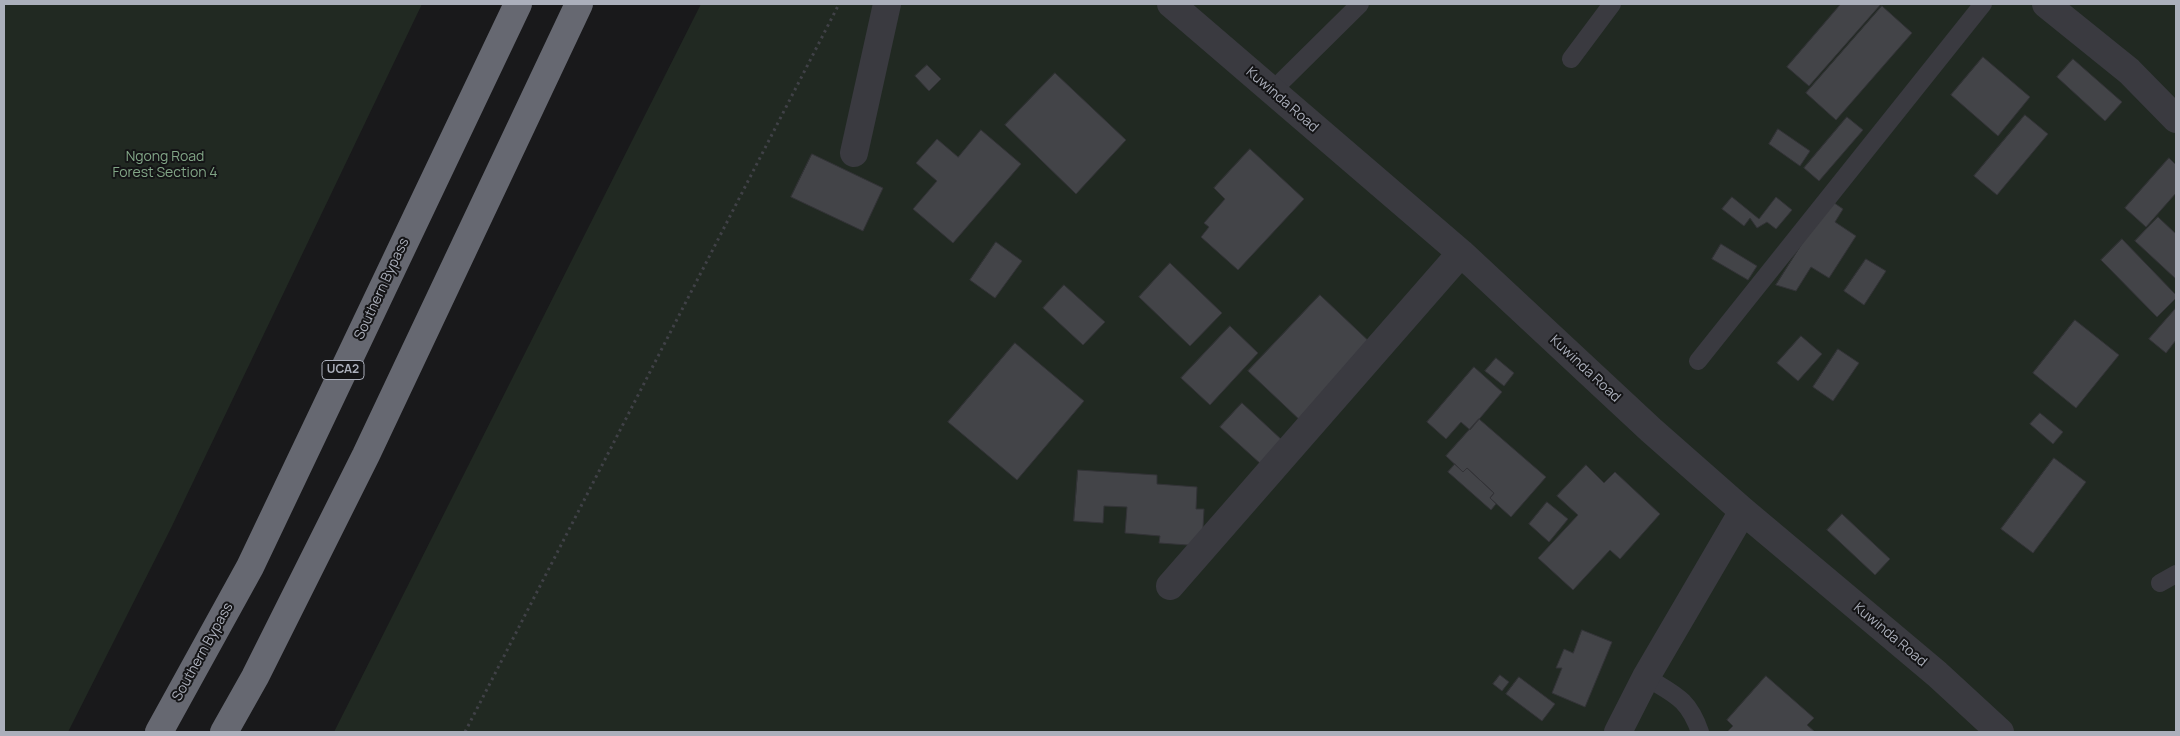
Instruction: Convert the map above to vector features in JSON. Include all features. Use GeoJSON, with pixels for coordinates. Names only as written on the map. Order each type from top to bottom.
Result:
{"type":"FeatureCollection","features":[{"type":"Feature","properties":{"kind":"highway","name":"Southern Bypass"},"geometry":{"type":"LineString","coordinates":[[159,732],[250,567],[518,4]]}},
{"type":"Feature","properties":{"kind":"highway"},"geometry":{"type":"LineString","coordinates":[[224,732],[255,677],[366,455],[579,4]]}},
{"type":"Feature","properties":{"kind":"street"},"geometry":{"type":"LineString","coordinates":[[854,154],[887,4]]}},
{"type":"Feature","properties":{"kind":"street","name":"Kuwinda Road"},"geometry":{"type":"LineString","coordinates":[[1171,4],[1461,253],[1651,430],[1743,511],[1937,674],[2000,732]]}},
{"type":"Feature","properties":{"kind":"street"},"geometry":{"type":"LineString","coordinates":[[2046,4],[2129,71],[2176,119]]}},
{"type":"Feature","properties":{"kind":"street"},"geometry":{"type":"LineString","coordinates":[[1170,586],[1461,253]]}},
{"type":"Feature","properties":{"kind":"street"},"geometry":{"type":"LineString","coordinates":[[1618,732],[1646,677],[1743,511]]}},
{"type":"Feature","properties":{"kind":"lane"},"geometry":{"type":"LineString","coordinates":[[1272,91],[1360,4]]}},
{"type":"Feature","properties":{"kind":"lane"},"geometry":{"type":"LineString","coordinates":[[1571,58],[1612,4]]}},
{"type":"Feature","properties":{"kind":"lane"},"geometry":{"type":"LineString","coordinates":[[1698,361],[1984,4]]}},
{"type":"Feature","properties":{"kind":"lane"},"geometry":{"type":"LineString","coordinates":[[2160,584],[2176,574]]}},
{"type":"Feature","properties":{"kind":"lane"},"geometry":{"type":"LineString","coordinates":[[1646,677],[1685,701],[1694,716],[1700,732]]}},
{"type":"Feature","properties":{"kind":"path"},"geometry":{"type":"LineString","coordinates":[[465,732],[839,4]]}},
{"type":"Feature","properties":{"kind":"green space","name":"Ngong Road Forest Section 4"},"geometry":{"type":"Polygon","coordinates":[[[4,4],[422,4],[171,528],[68,732],[4,732],[4,4]]]}},
{"type":"Feature","properties":{"kind":"green space"},"geometry":{"type":"Polygon","coordinates":[[[701,4],[2176,4],[2176,732],[334,732],[701,4]]]}},
{"type":"Feature","properties":{"kind":"building"},"geometry":{"type":"Polygon","coordinates":[[[1841,4],[1881,4],[1809,86],[1787,67],[1841,4]]]}},
{"type":"Feature","properties":{"kind":"building"},"geometry":{"type":"Polygon","coordinates":[[[1882,6],[1912,33],[1836,120],[1806,93],[1882,6]]]}},
{"type":"Feature","properties":{"kind":"building"},"geometry":{"type":"Polygon","coordinates":[[[1983,57],[2030,97],[1998,136],[1951,95],[1983,57]]]}},
{"type":"Feature","properties":{"kind":"building"},"geometry":{"type":"Polygon","coordinates":[[[2073,59],[2122,102],[2105,121],[2057,77],[2073,59]]]}},
{"type":"Feature","properties":{"kind":"building"},"geometry":{"type":"Polygon","coordinates":[[[927,65],[941,79],[929,91],[915,76],[927,65]]]}},
{"type":"Feature","properties":{"kind":"building"},"geometry":{"type":"Polygon","coordinates":[[[1055,73],[1126,140],[1076,194],[1005,125],[1055,73]]]}},
{"type":"Feature","properties":{"kind":"building"},"geometry":{"type":"Polygon","coordinates":[[[2025,115],[2048,134],[1997,195],[1974,176],[2025,115]]]}},
{"type":"Feature","properties":{"kind":"building"},"geometry":{"type":"Polygon","coordinates":[[[1847,117],[1863,130],[1819,181],[1804,168],[1847,117]]]}},
{"type":"Feature","properties":{"kind":"building"},"geometry":{"type":"Polygon","coordinates":[[[1778,129],[1810,151],[1800,166],[1769,144],[1778,129]]]}},
{"type":"Feature","properties":{"kind":"building"},"geometry":{"type":"Polygon","coordinates":[[[981,130],[1021,164],[953,243],[913,209],[937,181],[916,163],[937,139],[958,157],[981,130]]]}},
{"type":"Feature","properties":{"kind":"building"},"geometry":{"type":"Polygon","coordinates":[[[1250,149],[1304,199],[1238,270],[1201,237],[1209,227],[1204,223],[1225,199],[1214,188],[1250,149]]]}},
{"type":"Feature","properties":{"kind":"building"},"geometry":{"type":"Polygon","coordinates":[[[812,154],[883,188],[863,231],[791,197],[812,154]]]}},
{"type":"Feature","properties":{"kind":"building"},"geometry":{"type":"Polygon","coordinates":[[[2169,158],[2176,165],[2176,193],[2146,227],[2125,208],[2169,158]]]}},
{"type":"Feature","properties":{"kind":"building"},"geometry":{"type":"Polygon","coordinates":[[[1732,197],[1759,219],[1776,197],[1792,210],[1776,229],[1767,222],[1757,228],[1750,218],[1744,226],[1722,209],[1732,197]]]}},
{"type":"Feature","properties":{"kind":"building"},"geometry":{"type":"Polygon","coordinates":[[[1830,200],[1843,209],[1835,222],[1856,236],[1829,278],[1811,267],[1796,291],[1776,285],[1830,200]]]}},
{"type":"Feature","properties":{"kind":"building"},"geometry":{"type":"Polygon","coordinates":[[[2158,217],[2176,234],[2176,279],[2135,241],[2158,217]]]}},
{"type":"Feature","properties":{"kind":"building"},"geometry":{"type":"Polygon","coordinates":[[[2122,239],[2176,295],[2176,298],[2157,317],[2101,260],[2122,239]]]}},
{"type":"Feature","properties":{"kind":"building"},"geometry":{"type":"Polygon","coordinates":[[[996,242],[1022,261],[995,298],[970,280],[996,242]]]}},
{"type":"Feature","properties":{"kind":"building"},"geometry":{"type":"Polygon","coordinates":[[[1721,244],[1757,266],[1748,280],[1712,259],[1721,244]]]}},
{"type":"Feature","properties":{"kind":"building"},"geometry":{"type":"Polygon","coordinates":[[[1866,259],[1886,271],[1864,305],[1844,291],[1866,259]]]}},
{"type":"Feature","properties":{"kind":"building"},"geometry":{"type":"Polygon","coordinates":[[[1170,263],[1222,313],[1190,346],[1139,297],[1170,263]]]}},
{"type":"Feature","properties":{"kind":"building"},"geometry":{"type":"Polygon","coordinates":[[[1064,285],[1105,322],[1083,345],[1043,308],[1064,285]]]}},
{"type":"Feature","properties":{"kind":"building"},"geometry":{"type":"Polygon","coordinates":[[[1320,295],[1375,347],[1303,423],[1248,371],[1320,295]]]}},
{"type":"Feature","properties":{"kind":"building"},"geometry":{"type":"Polygon","coordinates":[[[2176,308],[2176,340],[2166,353],[2149,339],[2176,308]]]}},
{"type":"Feature","properties":{"kind":"building"},"geometry":{"type":"Polygon","coordinates":[[[2075,320],[2119,355],[2076,408],[2033,373],[2075,320]]]}},
{"type":"Feature","properties":{"kind":"building"},"geometry":{"type":"Polygon","coordinates":[[[1230,326],[1258,353],[1210,405],[1181,378],[1230,326]]]}},
{"type":"Feature","properties":{"kind":"building"},"geometry":{"type":"Polygon","coordinates":[[[1801,336],[1822,354],[1798,381],[1777,363],[1801,336]]]}},
{"type":"Feature","properties":{"kind":"building"},"geometry":{"type":"Polygon","coordinates":[[[1015,343],[1084,401],[1017,480],[948,422],[1015,343]]]}},
{"type":"Feature","properties":{"kind":"building"},"geometry":{"type":"Polygon","coordinates":[[[1838,349],[1859,363],[1833,401],[1813,387],[1838,349]]]}},
{"type":"Feature","properties":{"kind":"building"},"geometry":{"type":"Polygon","coordinates":[[[1496,358],[1514,373],[1504,386],[1485,371],[1496,358]]]}},
{"type":"Feature","properties":{"kind":"building"},"geometry":{"type":"Polygon","coordinates":[[[1474,367],[1502,392],[1470,430],[1461,422],[1446,439],[1427,422],[1474,367]]]}},
{"type":"Feature","properties":{"kind":"building"},"geometry":{"type":"Polygon","coordinates":[[[1242,403],[1283,441],[1262,465],[1220,427],[1242,403]]]}},
{"type":"Feature","properties":{"kind":"building"},"geometry":{"type":"Polygon","coordinates":[[[2040,413],[2063,432],[2053,444],[2030,424],[2040,413]]]}},
{"type":"Feature","properties":{"kind":"building"},"geometry":{"type":"Polygon","coordinates":[[[1479,419],[1546,477],[1511,517],[1490,498],[1494,493],[1467,468],[1463,472],[1446,456],[1479,419]]]}},
{"type":"Feature","properties":{"kind":"building"},"geometry":{"type":"Polygon","coordinates":[[[2054,458],[2086,482],[2033,553],[2001,529],[2054,458]]]}},
{"type":"Feature","properties":{"kind":"building"},"geometry":{"type":"Polygon","coordinates":[[[1455,464],[1463,472],[1467,468],[1494,493],[1490,498],[1496,504],[1491,510],[1448,472],[1455,464]]]}},
{"type":"Feature","properties":{"kind":"building"},"geometry":{"type":"Polygon","coordinates":[[[1586,465],[1604,483],[1615,472],[1660,514],[1620,559],[1610,550],[1573,590],[1538,558],[1578,515],[1557,496],[1586,465]]]}},
{"type":"Feature","properties":{"kind":"building"},"geometry":{"type":"Polygon","coordinates":[[[1078,470],[1157,475],[1157,484],[1197,487],[1196,509],[1204,509],[1202,546],[1159,543],[1160,536],[1125,533],[1127,507],[1104,506],[1103,523],[1074,521],[1078,470]]]}},
{"type":"Feature","properties":{"kind":"building"},"geometry":{"type":"Polygon","coordinates":[[[1547,502],[1568,519],[1549,542],[1529,524],[1547,502]]]}},
{"type":"Feature","properties":{"kind":"building"},"geometry":{"type":"Polygon","coordinates":[[[1842,514],[1890,559],[1875,575],[1827,530],[1842,514]]]}},
{"type":"Feature","properties":{"kind":"building"},"geometry":{"type":"Polygon","coordinates":[[[1582,630],[1612,642],[1585,707],[1552,693],[1562,668],[1556,668],[1564,649],[1573,653],[1582,630]]]}},
{"type":"Feature","properties":{"kind":"building"},"geometry":{"type":"Polygon","coordinates":[[[1500,675],[1509,682],[1502,691],[1493,684],[1500,675]]]}},
{"type":"Feature","properties":{"kind":"building"},"geometry":{"type":"Polygon","coordinates":[[[1766,676],[1814,718],[1807,725],[1815,732],[1727,732],[1733,726],[1727,720],[1766,676]]]}},
{"type":"Feature","properties":{"kind":"building"},"geometry":{"type":"Polygon","coordinates":[[[1519,677],[1555,704],[1542,721],[1506,694],[1519,677]]]}}]}
